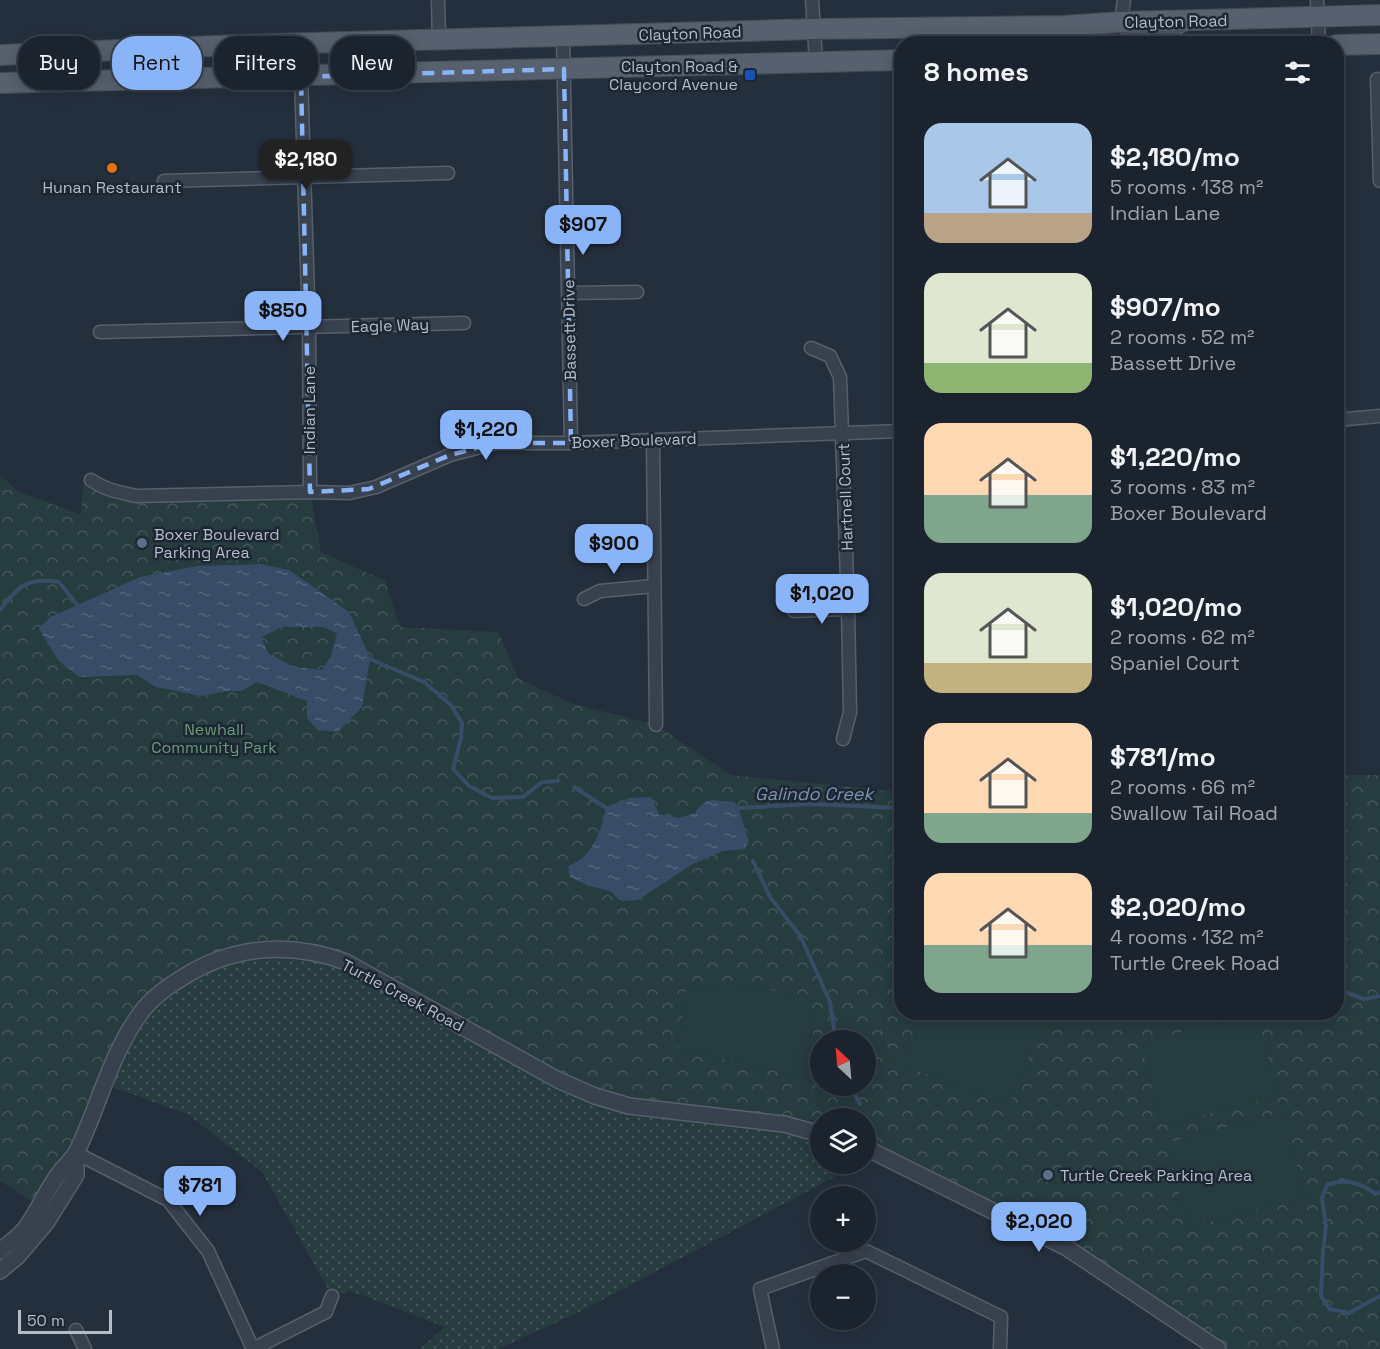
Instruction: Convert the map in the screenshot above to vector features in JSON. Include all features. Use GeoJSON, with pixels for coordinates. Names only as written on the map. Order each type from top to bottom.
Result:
{"type":"FeatureCollection","features":[{"type":"Feature","properties":{"kind":"main road","name":"Clayton Road"},"geometry":{"type":"LineString","coordinates":[[0,55],[246,45],[814,29],[1063,26],[1185,21],[1317,8],[1380,15]]}},
{"type":"Feature","properties":{"kind":"main road"},"geometry":{"type":"LineString","coordinates":[[1161,36],[1176,23],[1185,21]]}},
{"type":"Feature","properties":{"kind":"main road"},"geometry":{"type":"LineString","coordinates":[[1063,26],[1082,31],[1088,36]]}},
{"type":"Feature","properties":{"kind":"main road"},"geometry":{"type":"LineString","coordinates":[[1344,45],[1380,44]]}},
{"type":"Feature","properties":{"kind":"main road","name":"Clayton Road"},"geometry":{"type":"LineString","coordinates":[[318,76],[894,60]]}},
{"type":"Feature","properties":{"kind":"main road","name":"Clayton Road"},"geometry":{"type":"LineString","coordinates":[[0,82],[214,78]]}},
{"type":"Feature","properties":{"kind":"street"},"geometry":{"type":"LineString","coordinates":[[438,0],[440,41]]}},
{"type":"Feature","properties":{"kind":"street"},"geometry":{"type":"LineString","coordinates":[[812,0],[816,61]]}},
{"type":"Feature","properties":{"kind":"street"},"geometry":{"type":"LineString","coordinates":[[1121,22],[1124,0]]}},
{"type":"Feature","properties":{"kind":"street"},"geometry":{"type":"LineString","coordinates":[[1317,8],[1319,36]]}},
{"type":"Feature","properties":{"kind":"street","name":"Bassett Drive"},"geometry":{"type":"LineString","coordinates":[[563,37],[571,443]]}},
{"type":"Feature","properties":{"kind":"street"},"geometry":{"type":"LineString","coordinates":[[1377,79],[1380,181]]}},
{"type":"Feature","properties":{"kind":"street","name":"Indian Lane"},"geometry":{"type":"LineString","coordinates":[[301,90],[309,327],[310,492]]}},
{"type":"Feature","properties":{"kind":"street"},"geometry":{"type":"LineString","coordinates":[[164,181],[448,173]]}},
{"type":"Feature","properties":{"kind":"street"},"geometry":{"type":"LineString","coordinates":[[569,293],[637,292]]}},
{"type":"Feature","properties":{"kind":"street","name":"Eagle Way"},"geometry":{"type":"LineString","coordinates":[[100,332],[464,323]]}},
{"type":"Feature","properties":{"kind":"street","name":"Hartnell Court"},"geometry":{"type":"LineString","coordinates":[[811,348],[830,356],[840,377],[850,712],[843,740]]}},
{"type":"Feature","properties":{"kind":"street"},"geometry":{"type":"LineString","coordinates":[[1344,419],[1380,416]]}},
{"type":"Feature","properties":{"kind":"street","name":"Boxer Boulevard"},"geometry":{"type":"LineString","coordinates":[[91,480],[114,492],[136,496],[349,493],[369,489],[450,455],[496,444],[894,431]]}},
{"type":"Feature","properties":{"kind":"street"},"geometry":{"type":"LineString","coordinates":[[653,440],[656,725]]}},
{"type":"Feature","properties":{"kind":"street"},"geometry":{"type":"LineString","coordinates":[[584,599],[600,591],[654,586]]}},
{"type":"Feature","properties":{"kind":"street"},"geometry":{"type":"LineString","coordinates":[[794,610],[848,609]]}},
{"type":"Feature","properties":{"kind":"street","name":"Turtle Creek Road"},"geometry":{"type":"LineString","coordinates":[[0,1251],[23,1231],[59,1172],[76,1153],[122,1043],[140,1013],[156,997],[191,972],[219,958],[249,950],[273,948],[328,956],[346,962],[558,1080],[595,1096],[629,1106],[784,1124],[810,1131]]}},
{"type":"Feature","properties":{"kind":"street"},"geometry":{"type":"LineString","coordinates":[[76,1153],[168,1200],[208,1251],[253,1349],[326,1312],[332,1296]]}},
{"type":"Feature","properties":{"kind":"street","name":"Turtle Creek Road"},"geometry":{"type":"LineString","coordinates":[[0,1271],[18,1256],[46,1223],[76,1175],[76,1153]]}},
{"type":"Feature","properties":{"kind":"street"},"geometry":{"type":"LineString","coordinates":[[876,1153],[1067,1248],[1218,1349]]}},
{"type":"Feature","properties":{"kind":"street"},"geometry":{"type":"LineString","coordinates":[[773,1349],[760,1289],[866,1251],[1001,1317],[1000,1349]]}},
{"type":"Feature","properties":{"kind":"street"},"geometry":{"type":"LineString","coordinates":[[75,1330],[85,1349]]}},
{"type":"Feature","properties":{"kind":"highlighted area"},"geometry":{"type":"Polygon","coordinates":[[[564,69],[571,443],[496,443],[450,455],[369,489],[310,492],[301,77],[564,69]]]}},
{"type":"Feature","properties":{"kind":"green space","name":"Newhall Community Park"},"geometry":{"type":"Polygon","coordinates":[[[0,475],[18,491],[81,515],[84,475],[113,492],[310,492],[321,552],[385,581],[400,627],[498,632],[519,679],[571,703],[656,725],[731,775],[894,791],[894,1020],[1344,1020],[1344,775],[1380,775],[1380,1349],[1218,1349],[1130,1288],[876,1153],[876,1108],[810,1108],[810,1132],[595,1096],[346,962],[249,950],[156,997],[105,1084],[40,1206],[0,1181],[0,475]]]}},
{"type":"Feature","properties":{"kind":"green space"},"geometry":{"type":"Polygon","coordinates":[[[288,949],[810,1131],[810,1174],[840,1174],[817,1186],[810,1186],[810,1190],[583,1310],[498,1349],[420,1349],[445,1327],[351,1291],[332,1296],[262,1172],[189,1115],[105,1084],[140,1013],[198,967],[288,949]]]}},
{"type":"Feature","properties":{"kind":"green space"},"geometry":{"type":"Polygon","coordinates":[[[732,983],[807,997],[812,1030],[810,1030],[810,1079],[678,1049],[687,986],[732,983]]]}},
{"type":"Feature","properties":{"kind":"green space"},"geometry":{"type":"Polygon","coordinates":[[[919,1020],[1044,1020],[1009,1106],[901,1064],[919,1020]]]}},
{"type":"Feature","properties":{"kind":"green space"},"geometry":{"type":"Polygon","coordinates":[[[1233,1020],[1258,1020],[1277,1096],[1162,1125],[1141,1043],[1233,1020]]]}},
{"type":"Feature","properties":{"kind":"green space"},"geometry":{"type":"Polygon","coordinates":[[[1283,1113],[1305,1197],[1188,1227],[1166,1143],[1283,1113]]]}},
{"type":"Feature","properties":{"kind":"water"},"geometry":{"type":"Polygon","coordinates":[[[260,564],[289,570],[349,612],[370,659],[362,707],[338,732],[318,730],[307,718],[307,701],[257,682],[242,691],[227,691],[201,696],[156,687],[137,675],[79,677],[58,660],[39,629],[49,618],[140,577],[198,566],[260,564]],[[281,627],[261,638],[269,654],[294,667],[322,670],[331,656],[337,633],[323,627],[281,627]]]}},
{"type":"Feature","properties":{"kind":"water"},"geometry":{"type":"Polygon","coordinates":[[[651,797],[659,814],[679,818],[695,813],[707,801],[734,802],[749,840],[745,849],[723,851],[691,865],[638,900],[621,901],[610,891],[587,885],[570,877],[568,866],[584,857],[590,850],[599,834],[606,807],[630,798],[651,797]]]}},
{"type":"Feature","properties":{"kind":"waterway","name":"Galindo Creek"},"geometry":{"type":"LineString","coordinates":[[0,610],[18,589],[31,582],[39,581],[59,582],[79,607]]}},
{"type":"Feature","properties":{"kind":"waterway","name":"Galindo Creek"},"geometry":{"type":"LineString","coordinates":[[366,660],[370,659],[424,682],[451,705],[462,723],[461,738],[453,769],[469,786],[492,798],[523,797],[542,782],[558,781]]}},
{"type":"Feature","properties":{"kind":"waterway","name":"Galindo Creek"},"geometry":{"type":"LineString","coordinates":[[574,787],[608,809]]}},
{"type":"Feature","properties":{"kind":"waterway","name":"Galindo Creek"},"geometry":{"type":"LineString","coordinates":[[735,811],[740,808],[811,804],[894,808]]}},
{"type":"Feature","properties":{"kind":"waterway"},"geometry":{"type":"LineString","coordinates":[[753,861],[770,897],[801,937],[830,1002],[834,1030]]}},
{"type":"Feature","properties":{"kind":"waterway","name":"Galindo Creek"},"geometry":{"type":"LineString","coordinates":[[1344,992],[1364,999],[1380,996]]}},
{"type":"Feature","properties":{"kind":"waterway"},"geometry":{"type":"LineString","coordinates":[[856,1096],[860,1104]]}},
{"type":"Feature","properties":{"kind":"waterway","name":"Galindo Creek"},"geometry":{"type":"LineString","coordinates":[[1380,1192],[1376,1194],[1359,1184],[1347,1182],[1327,1185],[1322,1198],[1326,1226],[1321,1296],[1330,1309],[1349,1313],[1380,1296]]}},
{"type":"Feature","properties":{"kind":"place","name":"Clayton Road & Claycord Avenue"},"geometry":{"type":"Point","coordinates":[750,75]}},
{"type":"Feature","properties":{"kind":"place","name":"Hunan Restaurant"},"geometry":{"type":"Point","coordinates":[112,168]}},
{"type":"Feature","properties":{"kind":"place","name":"Boxer Boulevard Parking Area"},"geometry":{"type":"Point","coordinates":[142,543]}},
{"type":"Feature","properties":{"kind":"place","name":"Turtle Creek Parking Area"},"geometry":{"type":"Point","coordinates":[1048,1175]}}]}
